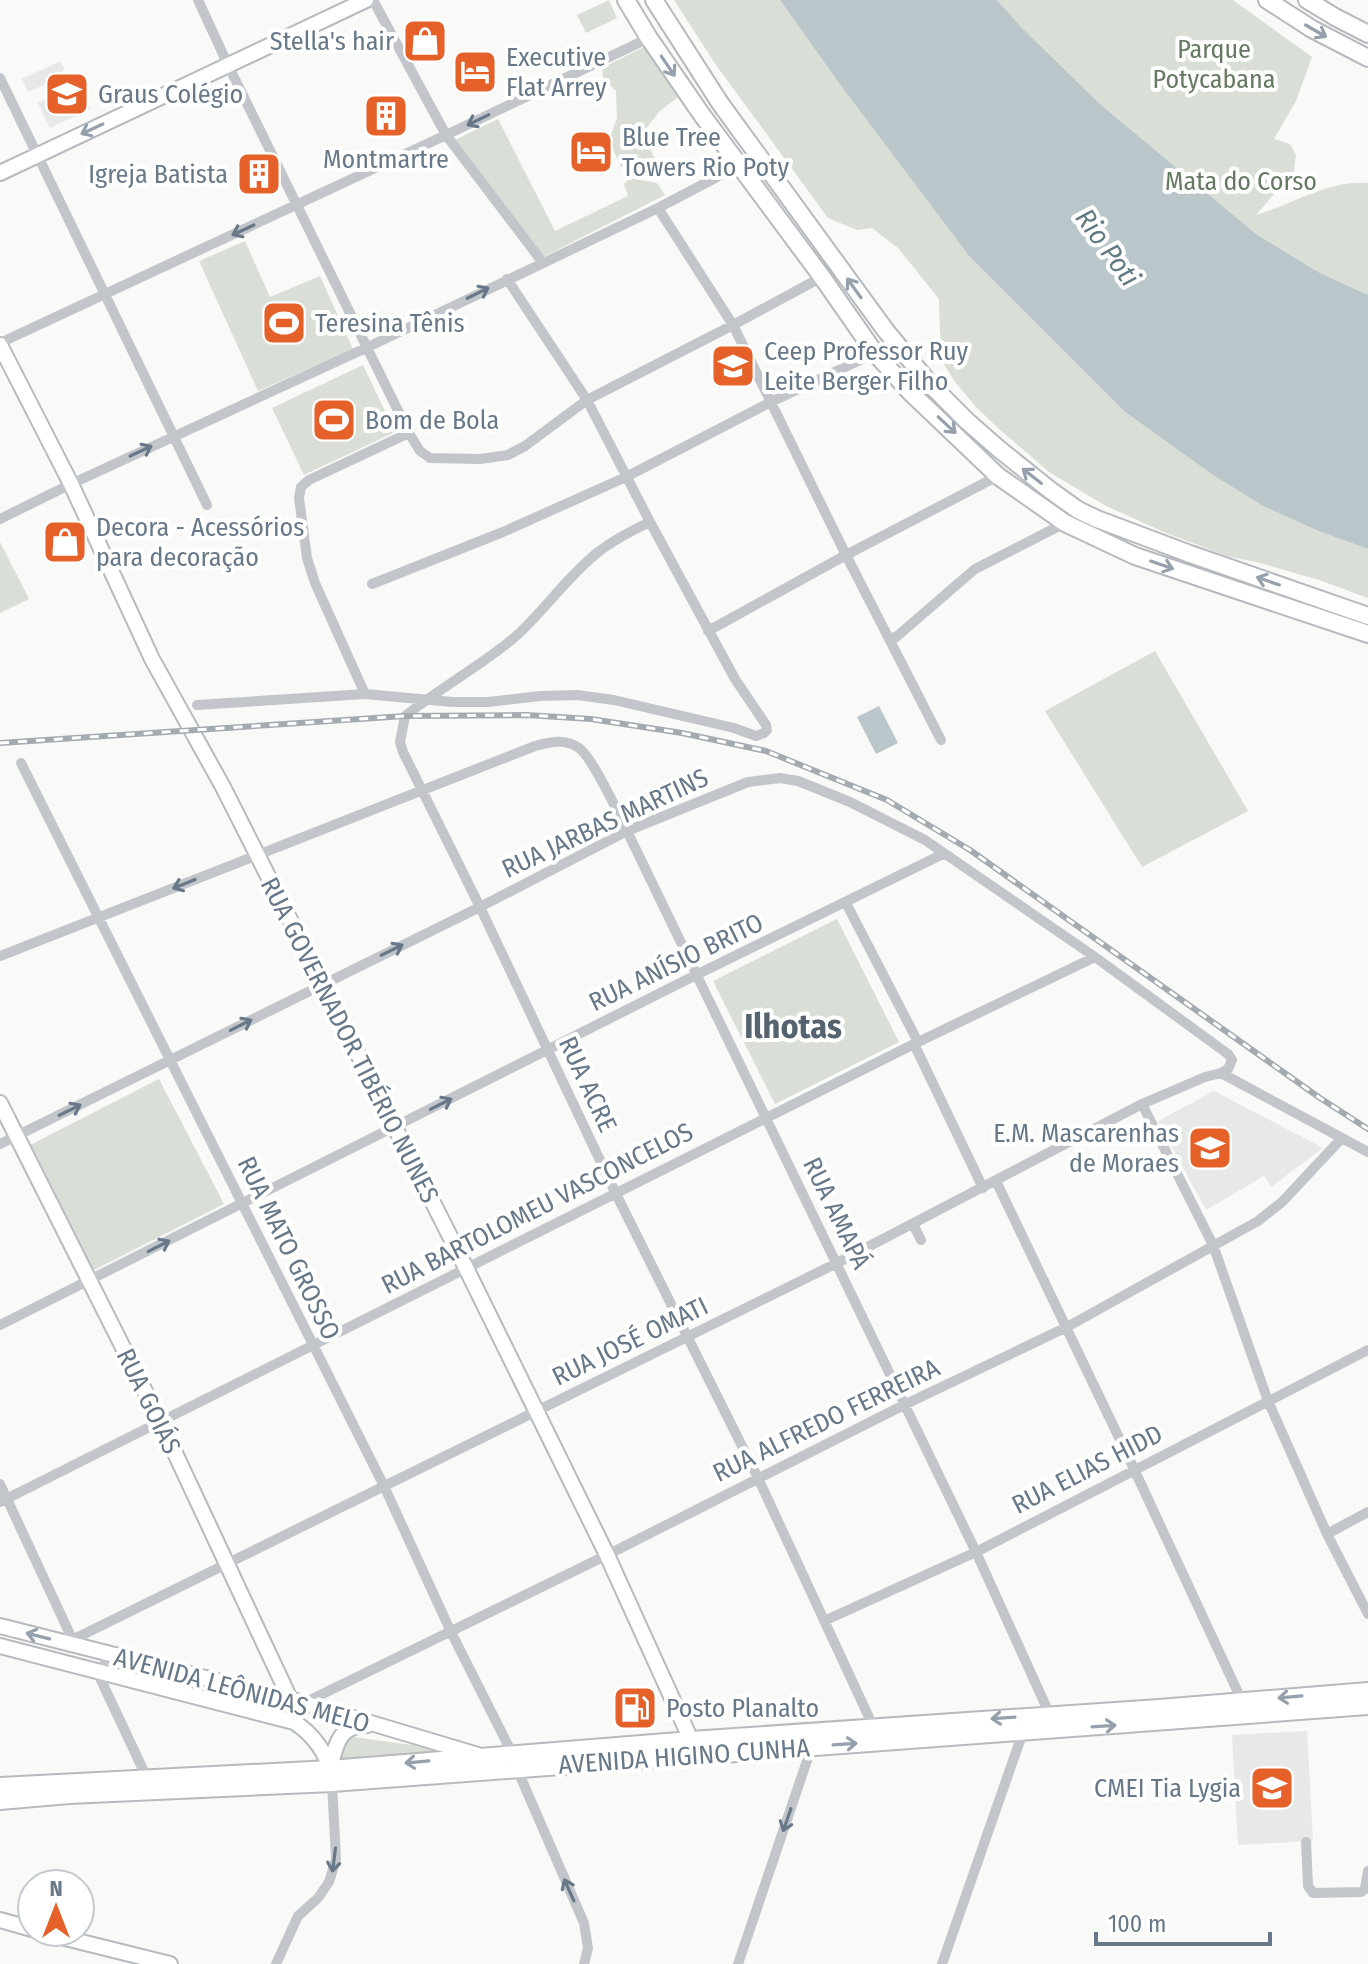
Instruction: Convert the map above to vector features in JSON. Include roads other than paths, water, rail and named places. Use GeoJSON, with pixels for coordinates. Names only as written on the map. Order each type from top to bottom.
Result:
{"type":"FeatureCollection","features":[{"type":"Feature","properties":{"kind":"main road"},"geometry":{"type":"LineString","coordinates":[[626,0],[702,115],[875,353],[910,392],[998,476],[1065,523],[1135,556],[1368,634]]}},
{"type":"Feature","properties":{"kind":"main road"},"geometry":{"type":"LineString","coordinates":[[654,0],[720,103],[886,331],[939,393],[1009,458],[1078,510],[1097,519],[1368,616]]}},
{"type":"Feature","properties":{"kind":"main road"},"geometry":{"type":"LineString","coordinates":[[1267,0],[1312,29],[1368,58]]}},
{"type":"Feature","properties":{"kind":"main road"},"geometry":{"type":"LineString","coordinates":[[1307,0],[1368,34]]}},
{"type":"Feature","properties":{"kind":"main road"},"geometry":{"type":"LineString","coordinates":[[702,115],[720,103]]}},
{"type":"Feature","properties":{"kind":"main road"},"geometry":{"type":"LineString","coordinates":[[1297,611],[1307,594]]}},
{"type":"Feature","properties":{"kind":"main road","name":"AVENIDA HIGINO CUNHA"},"geometry":{"type":"LineString","coordinates":[[0,1786],[147,1778],[331,1776],[483,1756],[515,1762],[691,1740],[1368,1691]]}},
{"type":"Feature","properties":{"kind":"main road","name":"AVENIDA HIGINO CUNHA"},"geometry":{"type":"LineString","coordinates":[[0,1801],[515,1762],[683,1757],[1368,1706]]}},
{"type":"Feature","properties":{"kind":"street"},"geometry":{"type":"LineString","coordinates":[[198,0],[409,433],[420,451],[430,458],[480,459],[508,455],[587,400],[822,277]]}},
{"type":"Feature","properties":{"kind":"street"},"geometry":{"type":"LineString","coordinates":[[0,173],[366,0]]}},
{"type":"Feature","properties":{"kind":"street"},"geometry":{"type":"LineString","coordinates":[[373,0],[446,135],[543,263]]}},
{"type":"Feature","properties":{"kind":"street"},"geometry":{"type":"LineString","coordinates":[[0,344],[649,38]]}},
{"type":"Feature","properties":{"kind":"street"},"geometry":{"type":"LineString","coordinates":[[0,78],[207,505]]}},
{"type":"Feature","properties":{"kind":"street"},"geometry":{"type":"LineString","coordinates":[[0,519],[368,347],[658,208],[738,166]]}},
{"type":"Feature","properties":{"kind":"street"},"geometry":{"type":"LineString","coordinates":[[658,208],[733,325],[941,740]]}},
{"type":"Feature","properties":{"kind":"street"},"geometry":{"type":"LineString","coordinates":[[197,705],[365,694],[452,702],[577,695],[614,700],[756,736],[767,730],[708,631],[587,400],[507,279]]}},
{"type":"Feature","properties":{"kind":"street","name":"RUA GOVERNADOR TIBÉRIO NUNES"},"geometry":{"type":"LineString","coordinates":[[0,344],[71,484],[152,659],[223,787],[466,1268],[607,1555],[691,1740]]}},
{"type":"Feature","properties":{"kind":"street"},"geometry":{"type":"LineString","coordinates":[[372,584],[503,532],[626,477],[771,402],[875,353]]}},
{"type":"Feature","properties":{"kind":"street"},"geometry":{"type":"LineString","coordinates":[[365,694],[315,583],[307,558],[299,498],[301,487],[309,480],[409,433]]}},
{"type":"Feature","properties":{"kind":"street"},"geometry":{"type":"LineString","coordinates":[[708,631],[998,476]]}},
{"type":"Feature","properties":{"kind":"street"},"geometry":{"type":"LineString","coordinates":[[426,699],[469,672],[514,637],[596,553],[650,522]]}},
{"type":"Feature","properties":{"kind":"street"},"geometry":{"type":"LineString","coordinates":[[890,637],[895,638],[975,569],[1065,523]]}},
{"type":"Feature","properties":{"kind":"street","name":"RUA ACRE"},"geometry":{"type":"LineString","coordinates":[[426,699],[405,716],[400,742],[616,1194],[758,1478],[874,1728]]}},
{"type":"Feature","properties":{"kind":"street","name":"RUA AMAPÁ"},"geometry":{"type":"LineString","coordinates":[[421,790],[553,741],[578,747],[589,759],[837,1263],[976,1552],[1050,1715]]}},
{"type":"Feature","properties":{"kind":"street","name":"RUA MATO GROSSO"},"geometry":{"type":"LineString","coordinates":[[21,763],[384,1486],[515,1762],[584,1923],[588,1948],[584,1964]]}},
{"type":"Feature","properties":{"kind":"street","name":"RUA JARBAS MARTINS"},"geometry":{"type":"LineString","coordinates":[[0,1144],[627,831],[748,782],[780,778],[798,781],[850,802],[925,840],[1095,957],[1228,1054],[1231,1064],[1221,1073]]}},
{"type":"Feature","properties":{"kind":"street"},"geometry":{"type":"LineString","coordinates":[[0,956],[421,790]]}},
{"type":"Feature","properties":{"kind":"street","name":"RUA ANÍSIO BRITO"},"geometry":{"type":"LineString","coordinates":[[0,1325],[943,854]]}},
{"type":"Feature","properties":{"kind":"street"},"geometry":{"type":"LineString","coordinates":[[846,903],[916,1043],[983,1188]]}},
{"type":"Feature","properties":{"kind":"street","name":"RUA BARTOLOMEU VASCONCELOS"},"geometry":{"type":"LineString","coordinates":[[4,1500],[916,1043],[1095,957]]}},
{"type":"Feature","properties":{"kind":"street"},"geometry":{"type":"LineString","coordinates":[[1221,1073],[1368,1152]]}},
{"type":"Feature","properties":{"kind":"street","name":"RUA JOSÉ OMATI"},"geometry":{"type":"LineString","coordinates":[[73,1643],[837,1263],[1142,1104],[1221,1073]]}},
{"type":"Feature","properties":{"kind":"street","name":"RUA GOIÁS"},"geometry":{"type":"LineString","coordinates":[[0,1103],[297,1702]]}},
{"type":"Feature","properties":{"kind":"street"},"geometry":{"type":"LineString","coordinates":[[1142,1104],[1213,1245],[1268,1401],[1327,1534],[1368,1614]]}},
{"type":"Feature","properties":{"kind":"street","name":"RUA ALFREDO FERREIRA"},"geometry":{"type":"LineString","coordinates":[[297,1702],[451,1632],[904,1405],[1067,1327],[1258,1221],[1282,1202],[1342,1138]]}},
{"type":"Feature","properties":{"kind":"street"},"geometry":{"type":"LineString","coordinates":[[996,1181],[1242,1701]]}},
{"type":"Feature","properties":{"kind":"street"},"geometry":{"type":"LineString","coordinates":[[913,1224],[921,1240]]}},
{"type":"Feature","properties":{"kind":"street","name":"RUA ELIAS HIDD"},"geometry":{"type":"LineString","coordinates":[[824,1621],[976,1552],[1368,1350]]}},
{"type":"Feature","properties":{"kind":"street"},"geometry":{"type":"LineString","coordinates":[[0,1484],[4,1500],[73,1643]]}},
{"type":"Feature","properties":{"kind":"street"},"geometry":{"type":"LineString","coordinates":[[1327,1534],[1368,1512]]}},
{"type":"Feature","properties":{"kind":"street","name":"AVENIDA LEÔNIDAS MELO"},"geometry":{"type":"LineString","coordinates":[[0,1626],[297,1702],[483,1756]]}},
{"type":"Feature","properties":{"kind":"street","name":"AVENIDA LEÔNIDAS MELO"},"geometry":{"type":"LineString","coordinates":[[0,1646],[294,1722],[314,1739],[331,1776]]}},
{"type":"Feature","properties":{"kind":"street"},"geometry":{"type":"LineString","coordinates":[[108,1655],[101,1682],[147,1778]]}},
{"type":"Feature","properties":{"kind":"street"},"geometry":{"type":"LineString","coordinates":[[276,1964],[298,1916],[318,1898],[334,1871],[331,1776],[336,1746],[343,1732],[357,1725],[376,1725]]}},
{"type":"Feature","properties":{"kind":"street"},"geometry":{"type":"LineString","coordinates":[[942,1964],[1023,1732]]}},
{"type":"Feature","properties":{"kind":"street"},"geometry":{"type":"LineString","coordinates":[[683,1757],[691,1740]]}},
{"type":"Feature","properties":{"kind":"street"},"geometry":{"type":"LineString","coordinates":[[738,1964],[812,1746]]}},
{"type":"Feature","properties":{"kind":"street"},"geometry":{"type":"LineString","coordinates":[[1306,1842],[1309,1890],[1313,1893],[1361,1892],[1365,1889],[1368,1871]]}},
{"type":"Feature","properties":{"kind":"street"},"geometry":{"type":"LineString","coordinates":[[96,1946],[170,1964]]}},
{"type":"Feature","properties":{"kind":"water","name":"Rio Poti"},"geometry":{"type":"Polygon","coordinates":[[[780,0],[997,0],[1101,105],[1256,234],[1320,273],[1368,295],[1368,549],[1263,506],[1213,475],[1125,412],[969,256],[780,0]]]}},
{"type":"Feature","properties":{"kind":"water"},"geometry":{"type":"Polygon","coordinates":[[[879,706],[898,743],[876,754],[857,717],[879,706]]]}},
{"type":"Feature","properties":{"kind":"railway"},"geometry":{"type":"LineString","coordinates":[[0,743],[405,716],[526,715],[591,719],[682,733],[766,751],[887,800],[970,850],[1368,1129]]}},
{"type":"Feature","properties":{"kind":"place","name":"Stella's hair"},"geometry":{"type":"Point","coordinates":[425,41]}},
{"type":"Feature","properties":{"kind":"place","name":"Executive Flat Arrey"},"geometry":{"type":"Point","coordinates":[475,72]}},
{"type":"Feature","properties":{"kind":"place","name":"Graus Colégio"},"geometry":{"type":"Point","coordinates":[67,94]}},
{"type":"Feature","properties":{"kind":"place","name":"Montmartre"},"geometry":{"type":"Point","coordinates":[386,116]}},
{"type":"Feature","properties":{"kind":"place","name":"Blue Tree Towers Rio Poty"},"geometry":{"type":"Point","coordinates":[591,152]}},
{"type":"Feature","properties":{"kind":"place","name":"Igreja Batista"},"geometry":{"type":"Point","coordinates":[259,174]}},
{"type":"Feature","properties":{"kind":"place","name":"Teresina Tênis"},"geometry":{"type":"Point","coordinates":[284,323]}},
{"type":"Feature","properties":{"kind":"place","name":"Ceep Professor Ruy Leite Berger Filho"},"geometry":{"type":"Point","coordinates":[733,366]}},
{"type":"Feature","properties":{"kind":"place","name":"Bom de Bola"},"geometry":{"type":"Point","coordinates":[334,420]}},
{"type":"Feature","properties":{"kind":"place","name":"Decora - Acessórios para decoração"},"geometry":{"type":"Point","coordinates":[65,542]}},
{"type":"Feature","properties":{"kind":"place","name":"E.M. Mascarenhas de Moraes"},"geometry":{"type":"Point","coordinates":[1210,1148]}},
{"type":"Feature","properties":{"kind":"place","name":"Posto Planalto"},"geometry":{"type":"Point","coordinates":[635,1708]}},
{"type":"Feature","properties":{"kind":"place","name":"CMEI Tia Lygia"},"geometry":{"type":"Point","coordinates":[1272,1788]}},
{"type":"Feature","properties":{"kind":"district","name":"Ilhotas"},"geometry":{"type":"Point","coordinates":[793,1026]}},
{"type":"Feature","properties":{"kind":"park label","name":"Parque Potycabana"},"geometry":{"type":"Point","coordinates":[1214,64]}},
{"type":"Feature","properties":{"kind":"park label","name":"Mata do Corso"},"geometry":{"type":"Point","coordinates":[1241,181]}}]}
